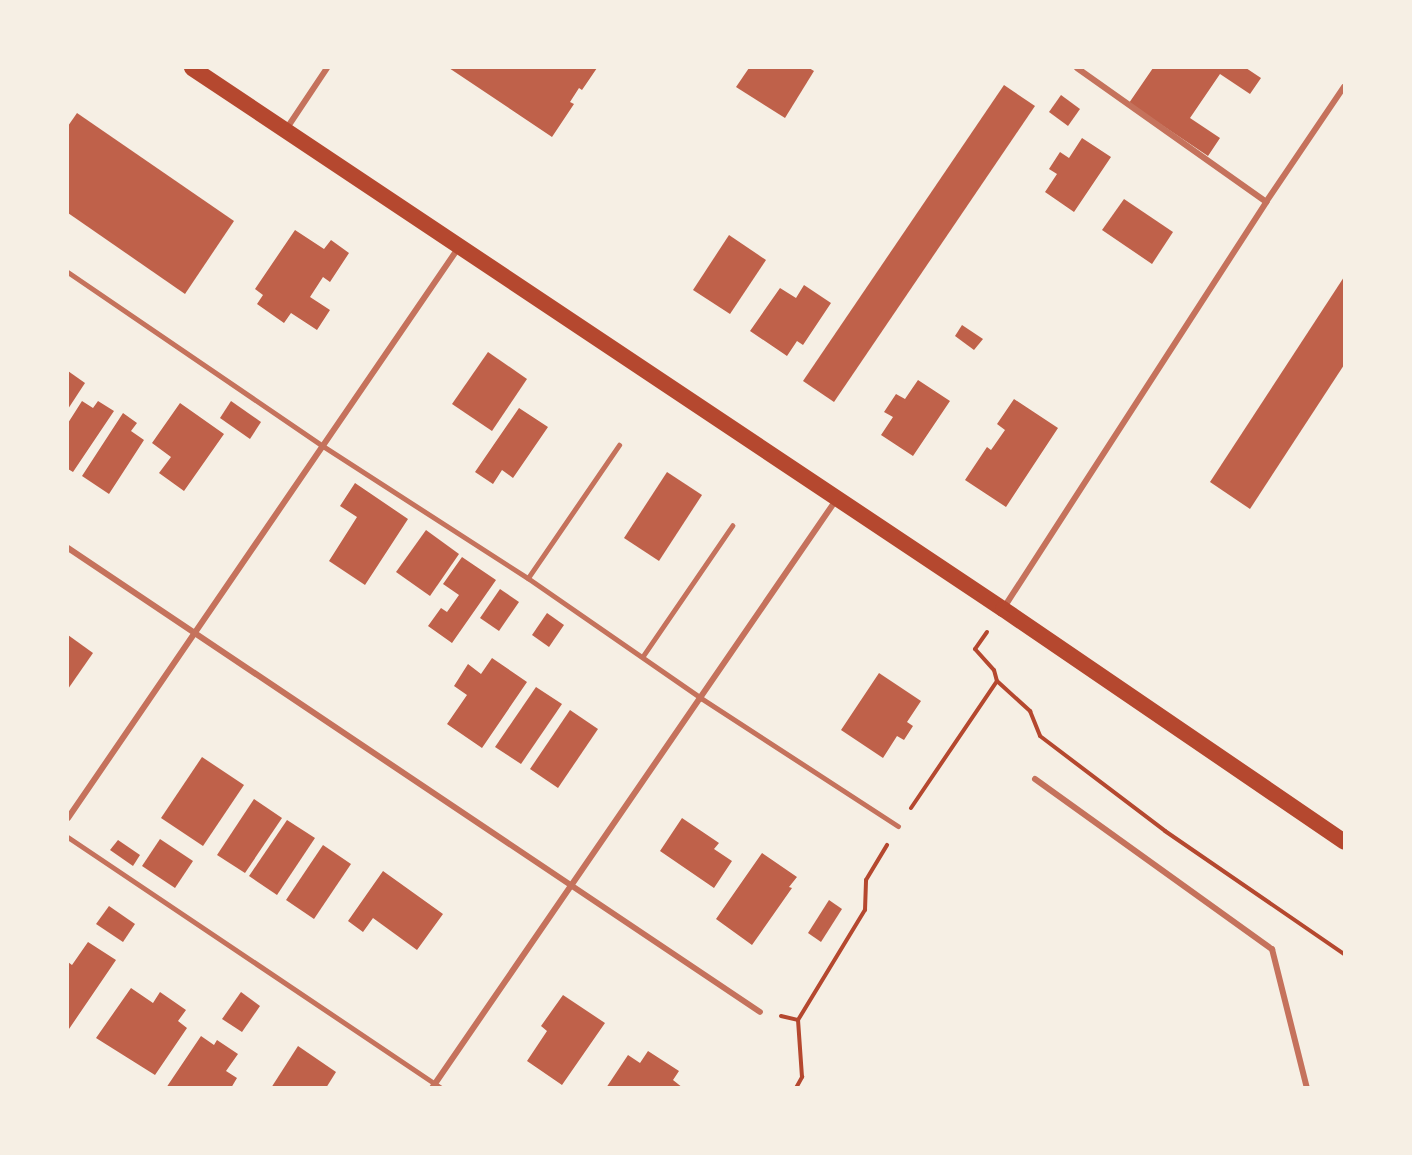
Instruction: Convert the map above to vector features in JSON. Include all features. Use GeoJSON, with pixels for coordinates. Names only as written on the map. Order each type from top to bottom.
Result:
{"type":"FeatureCollection","features":[{"type":"Feature","properties":{"kind":"highway"},"geometry":{"type":"LineString","coordinates":[[192,68],[1003,609],[1344,842]]}},
{"type":"Feature","properties":{"kind":"street"},"geometry":{"type":"LineString","coordinates":[[285,131],[327,68]]}},
{"type":"Feature","properties":{"kind":"street"},"geometry":{"type":"LineString","coordinates":[[1079,68],[1266,202]]}},
{"type":"Feature","properties":{"kind":"street"},"geometry":{"type":"LineString","coordinates":[[1003,609],[1266,202],[1343,92]]}},
{"type":"Feature","properties":{"kind":"street"},"geometry":{"type":"LineString","coordinates":[[68,818],[459,247]]}},
{"type":"Feature","properties":{"kind":"street"},"geometry":{"type":"LineString","coordinates":[[433,1085],[837,499]]}},
{"type":"Feature","properties":{"kind":"street"},"geometry":{"type":"LineString","coordinates":[[68,548],[760,1012]]}},
{"type":"Feature","properties":{"kind":"street"},"geometry":{"type":"LineString","coordinates":[[1035,779],[1272,949],[1307,1088]]}},
{"type":"Feature","properties":{"kind":"lane"},"geometry":{"type":"LineString","coordinates":[[68,272],[323,446],[528,578],[701,698],[898,826]]}},
{"type":"Feature","properties":{"kind":"lane"},"geometry":{"type":"LineString","coordinates":[[528,578],[619,445]]}},
{"type":"Feature","properties":{"kind":"lane"},"geometry":{"type":"LineString","coordinates":[[643,656],[732,526]]}},
{"type":"Feature","properties":{"kind":"lane"},"geometry":{"type":"LineString","coordinates":[[68,837],[433,1085],[442,1088]]}},
{"type":"Feature","properties":{"kind":"path"},"geometry":{"type":"LineString","coordinates":[[1003,609],[975,650],[994,670],[997,681],[1030,711],[1040,736],[1165,831],[1344,954]]}},
{"type":"Feature","properties":{"kind":"path"},"geometry":{"type":"LineString","coordinates":[[796,1088],[802,1077],[798,1020],[866,910],[866,880],[898,826],[997,681]]}},
{"type":"Feature","properties":{"kind":"building"},"geometry":{"type":"Polygon","coordinates":[[[449,68],[597,68],[582,90],[579,88],[570,102],[574,104],[552,137],[449,68]]]}},
{"type":"Feature","properties":{"kind":"building"},"geometry":{"type":"Polygon","coordinates":[[[749,68],[809,68],[814,71],[785,118],[736,87],[749,68]]]}},
{"type":"Feature","properties":{"kind":"building"},"geometry":{"type":"Polygon","coordinates":[[[1153,68],[1246,68],[1261,78],[1250,94],[1220,74],[1190,118],[1220,138],[1208,156],[1129,103],[1153,68]]]}},
{"type":"Feature","properties":{"kind":"building"},"geometry":{"type":"Polygon","coordinates":[[[1004,85],[1035,106],[834,402],[803,381],[1004,85]]]}},
{"type":"Feature","properties":{"kind":"building"},"geometry":{"type":"Polygon","coordinates":[[[1061,95],[1080,109],[1068,126],[1049,112],[1061,95]]]}},
{"type":"Feature","properties":{"kind":"building"},"geometry":{"type":"Polygon","coordinates":[[[77,113],[234,221],[185,294],[68,213],[68,126],[77,113]]]}},
{"type":"Feature","properties":{"kind":"building"},"geometry":{"type":"Polygon","coordinates":[[[1082,138],[1111,157],[1074,212],[1045,192],[1057,174],[1049,169],[1060,152],[1069,158],[1082,138]]]}},
{"type":"Feature","properties":{"kind":"building"},"geometry":{"type":"Polygon","coordinates":[[[1124,199],[1173,232],[1152,264],[1102,230],[1124,199]]]}},
{"type":"Feature","properties":{"kind":"building"},"geometry":{"type":"Polygon","coordinates":[[[295,230],[324,249],[331,240],[349,253],[330,282],[323,277],[310,297],[330,310],[317,330],[291,313],[284,323],[257,304],[263,295],[255,289],[295,230]]]}},
{"type":"Feature","properties":{"kind":"building"},"geometry":{"type":"Polygon","coordinates":[[[729,235],[766,260],[730,314],[693,290],[729,235]]]}},
{"type":"Feature","properties":{"kind":"building"},"geometry":{"type":"Polygon","coordinates":[[[1344,277],[1344,365],[1250,509],[1210,482],[1344,277]]]}},
{"type":"Feature","properties":{"kind":"building"},"geometry":{"type":"Polygon","coordinates":[[[804,285],[831,303],[803,345],[797,341],[787,356],[750,331],[780,288],[796,298],[804,285]]]}},
{"type":"Feature","properties":{"kind":"building"},"geometry":{"type":"Polygon","coordinates":[[[962,325],[983,339],[974,350],[955,336],[962,325]]]}},
{"type":"Feature","properties":{"kind":"building"},"geometry":{"type":"Polygon","coordinates":[[[488,352],[527,379],[492,431],[452,404],[488,352]]]}},
{"type":"Feature","properties":{"kind":"building"},"geometry":{"type":"Polygon","coordinates":[[[68,371],[85,383],[68,409],[68,371]]]}},
{"type":"Feature","properties":{"kind":"building"},"geometry":{"type":"Polygon","coordinates":[[[918,380],[950,401],[913,456],[881,435],[893,417],[884,412],[896,394],[905,399],[918,380]]]}},
{"type":"Feature","properties":{"kind":"building"},"geometry":{"type":"Polygon","coordinates":[[[1014,399],[1058,428],[1006,507],[965,480],[987,447],[991,450],[1005,430],[997,424],[1014,399]]]}},
{"type":"Feature","properties":{"kind":"building"},"geometry":{"type":"Polygon","coordinates":[[[82,401],[93,408],[98,401],[114,411],[73,472],[68,469],[68,423],[82,401]]]}},
{"type":"Feature","properties":{"kind":"building"},"geometry":{"type":"Polygon","coordinates":[[[231,401],[261,422],[250,439],[220,418],[231,401]]]}},
{"type":"Feature","properties":{"kind":"building"},"geometry":{"type":"Polygon","coordinates":[[[180,403],[224,434],[184,491],[159,473],[171,457],[152,443],[180,403]]]}},
{"type":"Feature","properties":{"kind":"building"},"geometry":{"type":"Polygon","coordinates":[[[519,408],[548,427],[513,478],[502,470],[493,484],[475,472],[519,408]]]}},
{"type":"Feature","properties":{"kind":"building"},"geometry":{"type":"Polygon","coordinates":[[[123,413],[137,423],[131,431],[144,440],[109,494],[82,476],[123,413]]]}},
{"type":"Feature","properties":{"kind":"building"},"geometry":{"type":"Polygon","coordinates":[[[667,472],[702,495],[659,561],[624,538],[667,472]]]}},
{"type":"Feature","properties":{"kind":"building"},"geometry":{"type":"Polygon","coordinates":[[[355,483],[408,519],[365,585],[329,561],[357,517],[340,506],[355,483]]]}},
{"type":"Feature","properties":{"kind":"building"},"geometry":{"type":"Polygon","coordinates":[[[426,530],[459,554],[430,596],[396,572],[426,530]]]}},
{"type":"Feature","properties":{"kind":"building"},"geometry":{"type":"Polygon","coordinates":[[[462,557],[496,580],[452,643],[428,626],[441,608],[447,612],[459,595],[443,584],[462,557]]]}},
{"type":"Feature","properties":{"kind":"building"},"geometry":{"type":"Polygon","coordinates":[[[500,589],[519,602],[499,631],[480,618],[500,589]]]}},
{"type":"Feature","properties":{"kind":"building"},"geometry":{"type":"Polygon","coordinates":[[[547,613],[564,625],[549,647],[532,635],[547,613]]]}},
{"type":"Feature","properties":{"kind":"building"},"geometry":{"type":"Polygon","coordinates":[[[68,635],[93,653],[68,689],[68,635]]]}},
{"type":"Feature","properties":{"kind":"building"},"geometry":{"type":"Polygon","coordinates":[[[492,658],[527,682],[482,748],[447,724],[467,695],[454,686],[468,664],[481,674],[492,658]]]}},
{"type":"Feature","properties":{"kind":"building"},"geometry":{"type":"Polygon","coordinates":[[[879,673],[921,701],[907,722],[913,726],[904,740],[897,736],[883,758],[841,730],[879,673]]]}},
{"type":"Feature","properties":{"kind":"building"},"geometry":{"type":"Polygon","coordinates":[[[536,687],[562,704],[521,764],[495,747],[536,687]]]}},
{"type":"Feature","properties":{"kind":"building"},"geometry":{"type":"Polygon","coordinates":[[[570,710],[598,729],[558,788],[530,769],[570,710]]]}},
{"type":"Feature","properties":{"kind":"building"},"geometry":{"type":"Polygon","coordinates":[[[202,757],[244,785],[203,846],[161,818],[202,757]]]}},
{"type":"Feature","properties":{"kind":"building"},"geometry":{"type":"Polygon","coordinates":[[[254,799],[282,818],[245,873],[217,855],[254,799]]]}},
{"type":"Feature","properties":{"kind":"building"},"geometry":{"type":"Polygon","coordinates":[[[682,818],[719,843],[714,849],[732,861],[714,888],[660,851],[682,818]]]}},
{"type":"Feature","properties":{"kind":"building"},"geometry":{"type":"Polygon","coordinates":[[[287,820],[315,838],[277,895],[249,876],[287,820]]]}},
{"type":"Feature","properties":{"kind":"building"},"geometry":{"type":"Polygon","coordinates":[[[160,839],[193,861],[175,888],[142,866],[160,839]]]}},
{"type":"Feature","properties":{"kind":"building"},"geometry":{"type":"Polygon","coordinates":[[[118,840],[140,855],[133,866],[110,850],[118,840]]]}},
{"type":"Feature","properties":{"kind":"building"},"geometry":{"type":"Polygon","coordinates":[[[323,845],[351,864],[314,919],[286,900],[323,845]]]}},
{"type":"Feature","properties":{"kind":"building"},"geometry":{"type":"Polygon","coordinates":[[[762,853],[797,877],[789,887],[792,888],[752,945],[716,919],[762,853]]]}},
{"type":"Feature","properties":{"kind":"building"},"geometry":{"type":"Polygon","coordinates":[[[383,871],[443,914],[417,950],[373,918],[363,932],[348,921],[383,871]]]}},
{"type":"Feature","properties":{"kind":"building"},"geometry":{"type":"Polygon","coordinates":[[[829,900],[842,909],[821,942],[808,933],[829,900]]]}},
{"type":"Feature","properties":{"kind":"building"},"geometry":{"type":"Polygon","coordinates":[[[109,906],[135,924],[123,942],[96,924],[109,906]]]}},
{"type":"Feature","properties":{"kind":"building"},"geometry":{"type":"Polygon","coordinates":[[[88,942],[116,960],[69,1029],[68,962],[72,965],[88,942]]]}},
{"type":"Feature","properties":{"kind":"building"},"geometry":{"type":"Polygon","coordinates":[[[131,988],[153,1003],[160,992],[186,1010],[178,1021],[187,1028],[155,1075],[96,1038],[131,988]]]}},
{"type":"Feature","properties":{"kind":"building"},"geometry":{"type":"Polygon","coordinates":[[[241,992],[260,1006],[242,1032],[222,1019],[241,992]]]}},
{"type":"Feature","properties":{"kind":"building"},"geometry":{"type":"Polygon","coordinates":[[[563,995],[605,1023],[562,1085],[527,1061],[547,1031],[541,1026],[563,995]]]}},
{"type":"Feature","properties":{"kind":"building"},"geometry":{"type":"Polygon","coordinates":[[[201,1036],[214,1045],[217,1040],[238,1054],[226,1071],[237,1078],[231,1088],[166,1088],[201,1036]]]}},
{"type":"Feature","properties":{"kind":"building"},"geometry":{"type":"Polygon","coordinates":[[[298,1046],[336,1072],[326,1088],[271,1088],[298,1046]]]}},
{"type":"Feature","properties":{"kind":"building"},"geometry":{"type":"Polygon","coordinates":[[[648,1051],[679,1071],[673,1080],[683,1088],[606,1088],[628,1055],[640,1063],[648,1051]]]}}]}
